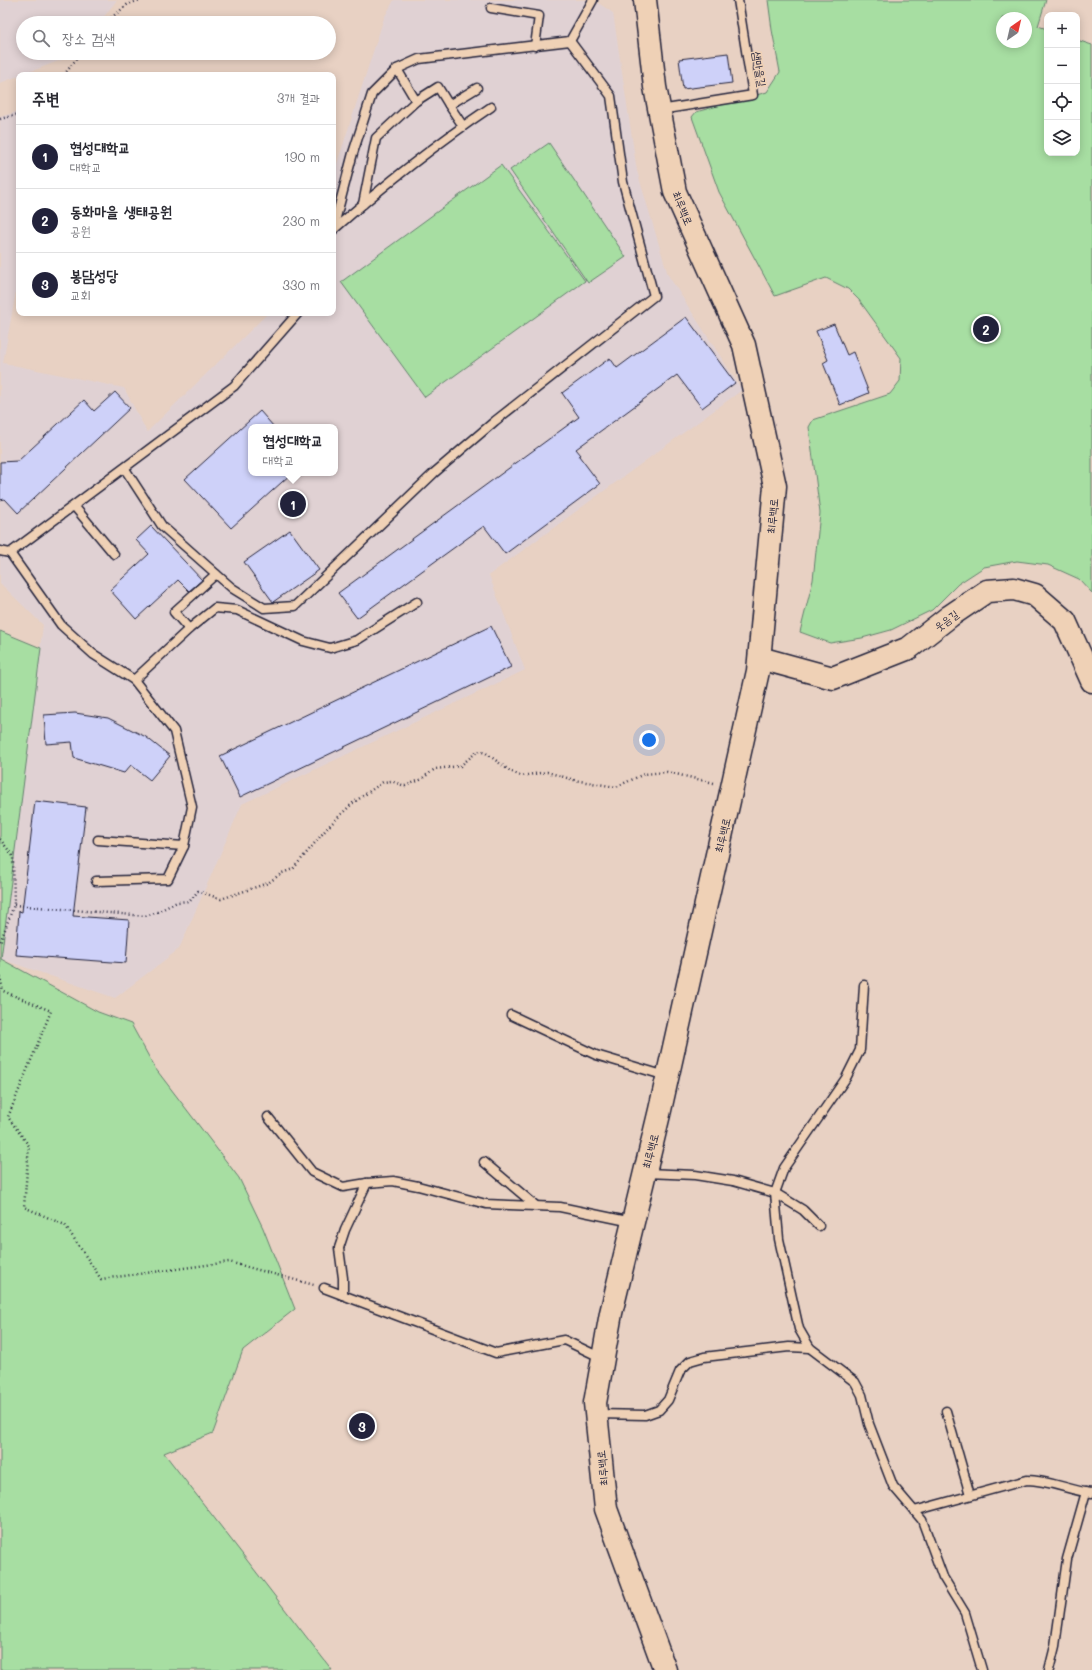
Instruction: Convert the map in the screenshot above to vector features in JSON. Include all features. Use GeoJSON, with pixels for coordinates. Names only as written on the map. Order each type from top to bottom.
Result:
{"type":"FeatureCollection","features":[{"type":"Feature","properties":{"kind":"street","name":"최루백로"},"geometry":{"type":"LineString","coordinates":[[645,0],[654,87],[675,192],[744,345],[775,486],[760,658],[668,1076],[611,1313],[595,1403],[606,1509],[665,1670]]}},
{"type":"Feature","properties":{"kind":"street","name":"웃음길"},"geometry":{"type":"LineString","coordinates":[[760,658],[833,678],[909,648],[950,616],[987,592],[1014,589],[1036,595],[1065,621],[1092,681]]}},
{"type":"Feature","properties":{"kind":"lane"},"geometry":{"type":"LineString","coordinates":[[570,41],[593,0]]}},
{"type":"Feature","properties":{"kind":"lane","name":"샘마을길"},"geometry":{"type":"LineString","coordinates":[[659,110],[753,95],[738,0]]}},
{"type":"Feature","properties":{"kind":"lane"},"geometry":{"type":"LineString","coordinates":[[491,8],[539,16],[535,46]]}},
{"type":"Feature","properties":{"kind":"lane"},"geometry":{"type":"LineString","coordinates":[[336,218],[353,153],[372,94],[397,69],[419,60],[570,41]]}},
{"type":"Feature","properties":{"kind":"lane"},"geometry":{"type":"LineString","coordinates":[[124,469],[162,526],[232,588],[264,608],[295,606],[445,464],[495,421],[654,296],[623,182],[611,96],[570,41]]}},
{"type":"Feature","properties":{"kind":"lane"},"geometry":{"type":"LineString","coordinates":[[397,69],[416,101]]}},
{"type":"Feature","properties":{"kind":"lane"},"geometry":{"type":"LineString","coordinates":[[363,204],[376,138],[416,101],[438,87],[463,126]]}},
{"type":"Feature","properties":{"kind":"lane"},"geometry":{"type":"LineString","coordinates":[[449,106],[477,88]]}},
{"type":"Feature","properties":{"kind":"lane"},"geometry":{"type":"LineString","coordinates":[[336,226],[463,126],[491,107]]}},
{"type":"Feature","properties":{"kind":"lane"},"geometry":{"type":"LineString","coordinates":[[10,553],[234,386],[295,316]]}},
{"type":"Feature","properties":{"kind":"lane"},"geometry":{"type":"LineString","coordinates":[[74,506],[114,554]]}},
{"type":"Feature","properties":{"kind":"lane"},"geometry":{"type":"LineString","coordinates":[[0,551],[10,553],[61,625],[93,654],[134,680],[174,731],[192,807],[184,846],[168,879],[96,880]]}},
{"type":"Feature","properties":{"kind":"lane"},"geometry":{"type":"LineString","coordinates":[[189,628],[174,612],[216,574]]}},
{"type":"Feature","properties":{"kind":"lane"},"geometry":{"type":"LineString","coordinates":[[134,680],[189,628],[215,608],[237,610],[303,641],[330,648],[357,640],[418,602]]}},
{"type":"Feature","properties":{"kind":"lane"},"geometry":{"type":"LineString","coordinates":[[98,840],[184,846]]}},
{"type":"Feature","properties":{"kind":"lane"},"geometry":{"type":"LineString","coordinates":[[864,985],[860,1050],[846,1078],[784,1168],[775,1193],[779,1239],[799,1329],[810,1348],[855,1382],[862,1395],[869,1424],[893,1486],[922,1520],[943,1577],[965,1613],[982,1670]]}},
{"type":"Feature","properties":{"kind":"lane"},"geometry":{"type":"LineString","coordinates":[[511,1014],[596,1055],[668,1076]]}},
{"type":"Feature","properties":{"kind":"lane"},"geometry":{"type":"LineString","coordinates":[[268,1117],[312,1172],[343,1187],[366,1183],[393,1181],[486,1204],[560,1207],[583,1210],[633,1222]]}},
{"type":"Feature","properties":{"kind":"lane"},"geometry":{"type":"LineString","coordinates":[[484,1162],[535,1205]]}},
{"type":"Feature","properties":{"kind":"lane"},"geometry":{"type":"LineString","coordinates":[[645,1173],[695,1175],[733,1181],[775,1193],[803,1210],[819,1226]]}},
{"type":"Feature","properties":{"kind":"lane"},"geometry":{"type":"LineString","coordinates":[[343,1295],[343,1278],[339,1248],[345,1230],[366,1183]]}},
{"type":"Feature","properties":{"kind":"lane"},"geometry":{"type":"LineString","coordinates":[[324,1288],[496,1353],[564,1340],[603,1359]]}},
{"type":"Feature","properties":{"kind":"lane"},"geometry":{"type":"LineString","coordinates":[[596,1414],[645,1415],[659,1410],[668,1400],[680,1371],[690,1361],[704,1356],[789,1347],[810,1348]]}},
{"type":"Feature","properties":{"kind":"lane"},"geometry":{"type":"LineString","coordinates":[[946,1411],[970,1495]]}},
{"type":"Feature","properties":{"kind":"lane"},"geometry":{"type":"LineString","coordinates":[[914,1511],[1028,1480],[1040,1480],[1070,1489],[1089,1492],[1067,1559],[1055,1646],[1049,1670]]}},
{"type":"Feature","properties":{"kind":"path"},"geometry":{"type":"LineString","coordinates":[[113,16],[128,4],[140,0]]}},
{"type":"Feature","properties":{"kind":"path"},"geometry":{"type":"LineString","coordinates":[[66,72],[76,60]]}},
{"type":"Feature","properties":{"kind":"path"},"geometry":{"type":"LineString","coordinates":[[0,119],[16,115]]}},
{"type":"Feature","properties":{"kind":"path"},"geometry":{"type":"LineString","coordinates":[[14,905],[145,916],[155,913],[177,902],[190,901],[198,891],[220,899],[256,888],[268,883],[282,873],[293,869],[329,826],[353,803],[383,782],[391,781],[405,786],[420,780],[435,769],[460,766],[478,751],[486,753],[510,771],[521,776],[547,772],[574,780],[616,787],[644,774],[667,772],[732,788]]}},
{"type":"Feature","properties":{"kind":"path"},"geometry":{"type":"LineString","coordinates":[[0,839],[13,856],[14,905],[0,943]]}},
{"type":"Feature","properties":{"kind":"path"},"geometry":{"type":"LineString","coordinates":[[0,976],[3,991],[51,1011],[8,1117],[29,1146],[24,1207],[65,1225],[101,1279],[229,1262],[324,1288]]}},
{"type":"Feature","properties":{"kind":"shaded area"},"geometry":{"type":"Polygon","coordinates":[[[0,0],[117,0],[104,16],[16,16],[16,60],[61,60],[29,72],[16,72],[16,77],[0,83],[0,0]]]}},
{"type":"Feature","properties":{"kind":"shaded area"},"geometry":{"type":"Polygon","coordinates":[[[394,0],[594,0],[613,13],[637,171],[668,275],[742,390],[489,575],[525,670],[242,804],[179,949],[115,998],[1,959],[43,625],[0,583],[0,117],[16,112],[16,292],[3,363],[124,388],[147,432],[265,316],[336,316],[336,167],[384,18],[394,0]]]}},
{"type":"Feature","properties":{"kind":"green space"},"geometry":{"type":"Polygon","coordinates":[[[768,0],[1046,0],[1038,26],[1044,28],[1044,156],[1080,156],[1080,41],[1092,45],[1092,593],[1079,579],[1048,565],[1017,561],[984,567],[958,584],[932,610],[891,630],[862,638],[830,643],[800,632],[813,580],[820,513],[809,427],[813,420],[890,394],[900,381],[901,358],[859,300],[848,289],[826,278],[775,296],[719,192],[692,117],[696,112],[767,92],[780,72],[768,0]]]}},
{"type":"Feature","properties":{"kind":"green space"},"geometry":{"type":"Polygon","coordinates":[[[549,143],[626,257],[588,283],[510,170],[549,143]]]}},
{"type":"Feature","properties":{"kind":"green space"},"geometry":{"type":"Polygon","coordinates":[[[501,165],[585,281],[425,397],[341,282],[501,165]]]}},
{"type":"Feature","properties":{"kind":"green space"},"geometry":{"type":"Polygon","coordinates":[[[0,631],[41,648],[1,959],[98,1012],[131,1024],[155,1068],[239,1178],[263,1228],[295,1309],[243,1350],[213,1433],[164,1453],[332,1670],[0,1670],[0,631]]]}},
{"type":"Feature","properties":{"kind":"building"},"geometry":{"type":"Polygon","coordinates":[[[728,53],[732,83],[683,89],[679,59],[728,53]]]}},
{"type":"Feature","properties":{"kind":"building"},"geometry":{"type":"Polygon","coordinates":[[[686,317],[735,383],[702,408],[677,375],[576,449],[581,455],[579,456],[600,484],[505,554],[484,526],[357,618],[338,593],[579,417],[562,393],[610,358],[617,368],[686,317]]]}},
{"type":"Feature","properties":{"kind":"building"},"geometry":{"type":"Polygon","coordinates":[[[834,324],[847,355],[853,352],[869,393],[840,405],[823,363],[828,360],[816,331],[834,324]]]}},
{"type":"Feature","properties":{"kind":"building"},"geometry":{"type":"Polygon","coordinates":[[[115,392],[130,408],[18,513],[5,499],[0,500],[0,462],[18,461],[84,400],[94,411],[115,392]]]}},
{"type":"Feature","properties":{"kind":"building"},"geometry":{"type":"Polygon","coordinates":[[[260,411],[271,424],[248,424],[248,476],[289,476],[231,528],[185,479],[260,411]]]}},
{"type":"Feature","properties":{"kind":"building"},"geometry":{"type":"Polygon","coordinates":[[[151,526],[202,580],[189,591],[178,580],[136,619],[110,590],[149,554],[136,540],[151,526]]]}},
{"type":"Feature","properties":{"kind":"building"},"geometry":{"type":"Polygon","coordinates":[[[290,530],[319,570],[273,602],[244,562],[290,530]]]}},
{"type":"Feature","properties":{"kind":"building"},"geometry":{"type":"Polygon","coordinates":[[[491,626],[511,667],[240,797],[220,756],[491,626]]]}},
{"type":"Feature","properties":{"kind":"building"},"geometry":{"type":"Polygon","coordinates":[[[75,713],[108,718],[146,737],[170,756],[150,780],[131,765],[124,773],[74,758],[72,742],[46,744],[44,715],[75,713]]]}},
{"type":"Feature","properties":{"kind":"building"},"geometry":{"type":"Polygon","coordinates":[[[35,801],[86,807],[73,916],[129,920],[126,963],[16,955],[19,911],[22,912],[35,801]]]}},
{"type":"Feature","properties":{"kind":"place","name":"동화마을 생태공원"},"geometry":{"type":"Point","coordinates":[986,329]}},
{"type":"Feature","properties":{"kind":"place","name":"협성대학교"},"geometry":{"type":"Point","coordinates":[293,504]}},
{"type":"Feature","properties":{"kind":"place","name":"봉담성당"},"geometry":{"type":"Point","coordinates":[362,1426]}}]}
